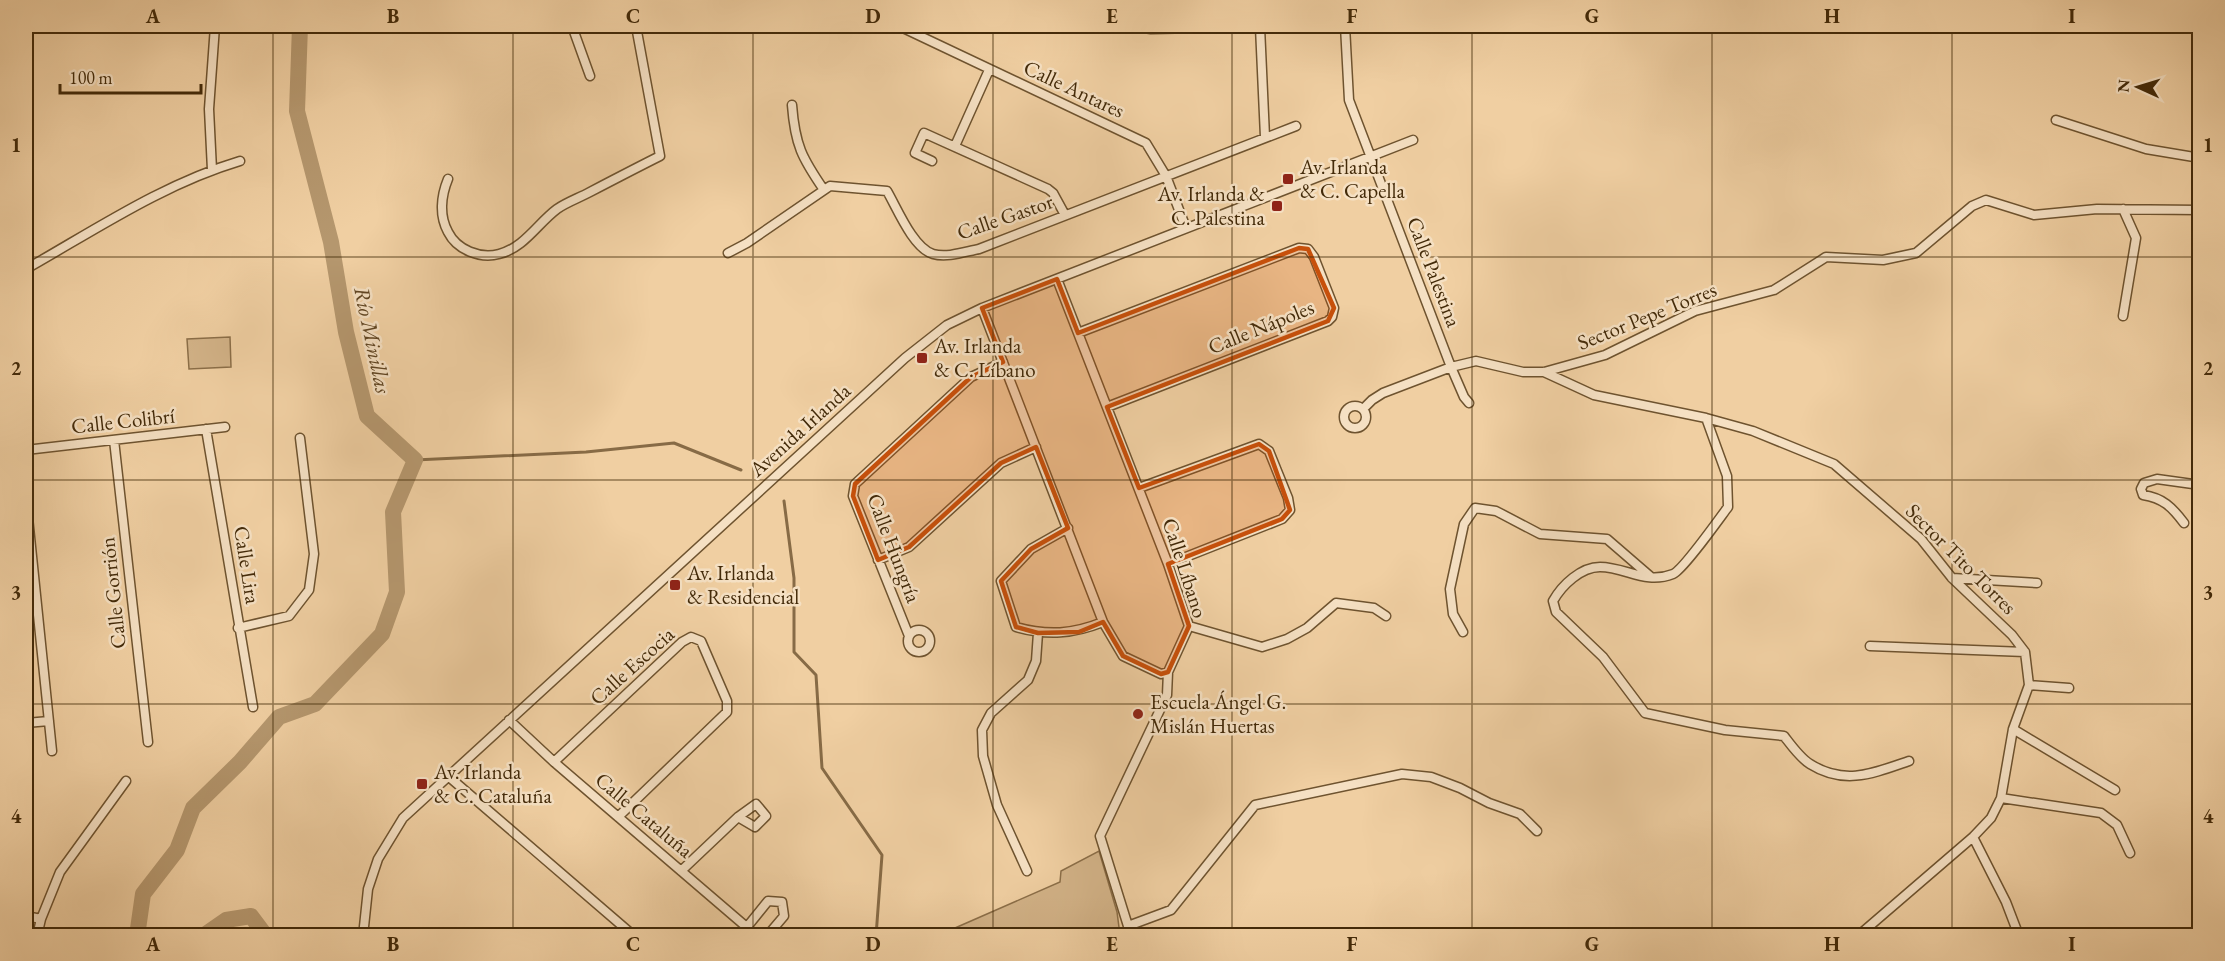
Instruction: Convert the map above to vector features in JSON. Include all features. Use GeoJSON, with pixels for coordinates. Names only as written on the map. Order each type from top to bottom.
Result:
{"type":"FeatureCollection","features":[{"type":"Feature","properties":{"kind":"street"},"geometry":{"type":"LineString","coordinates":[[212,170],[209,109],[215,26]]}},
{"type":"Feature","properties":{"kind":"street"},"geometry":{"type":"LineString","coordinates":[[572,26],[590,76]]}},
{"type":"Feature","properties":{"kind":"street"},"geometry":{"type":"LineString","coordinates":[[448,179],[443,190],[442,203],[448,234],[464,250],[489,255],[500,254],[526,238],[556,209],[660,156],[636,26]]}},
{"type":"Feature","properties":{"kind":"street","name":"Calle Antares"},"geometry":{"type":"LineString","coordinates":[[902,26],[1146,143],[1166,176],[1186,228]]}},
{"type":"Feature","properties":{"kind":"street"},"geometry":{"type":"LineString","coordinates":[[1130,26],[1151,29],[1302,26]]}},
{"type":"Feature","properties":{"kind":"street","name":"Calle Palestina"},"geometry":{"type":"LineString","coordinates":[[1345,26],[1349,100],[1451,367],[1469,403]]}},
{"type":"Feature","properties":{"kind":"street"},"geometry":{"type":"LineString","coordinates":[[1260,27],[1265,137]]}},
{"type":"Feature","properties":{"kind":"street"},"geometry":{"type":"LineString","coordinates":[[955,146],[990,70]]}},
{"type":"Feature","properties":{"kind":"street"},"geometry":{"type":"LineString","coordinates":[[728,254],[825,190],[807,165],[799,149],[792,105]]}},
{"type":"Feature","properties":{"kind":"street"},"geometry":{"type":"LineString","coordinates":[[2056,120],[2146,149],[2199,158]]}},
{"type":"Feature","properties":{"kind":"street","name":"Calle Gastor"},"geometry":{"type":"LineString","coordinates":[[825,190],[830,186],[887,191],[917,244],[933,254],[953,254],[979,249],[1296,126]]}},
{"type":"Feature","properties":{"kind":"street"},"geometry":{"type":"LineString","coordinates":[[932,161],[915,153],[924,133],[1048,189],[1053,193],[1065,215]]}},
{"type":"Feature","properties":{"kind":"street","name":"Avenida Irlanda"},"geometry":{"type":"LineString","coordinates":[[363,936],[368,889],[378,859],[403,818],[905,358],[947,325],[982,308],[1413,140]]}},
{"type":"Feature","properties":{"kind":"street"},"geometry":{"type":"LineString","coordinates":[[26,269],[136,206],[212,170],[240,161]]}},
{"type":"Feature","properties":{"kind":"street","name":"Sector Pepe Torres"},"geometry":{"type":"LineString","coordinates":[[1544,372],[1605,356],[1695,311],[1774,290],[1826,257],[1883,260],[1916,253],[1972,206],[1986,200],[2034,215],[2097,209],[2199,210]]}},
{"type":"Feature","properties":{"kind":"street"},"geometry":{"type":"LineString","coordinates":[[2123,209],[2136,238],[2123,316]]}},
{"type":"Feature","properties":{"kind":"street","name":"Calle Nápoles"},"geometry":{"type":"LineString","coordinates":[[1078,333],[1299,248],[1308,249],[1314,257],[1334,308],[1332,317],[1328,321],[1107,407]]}},
{"type":"Feature","properties":{"kind":"street","name":"Calle Líbano"},"geometry":{"type":"LineString","coordinates":[[1058,279],[1168,564],[1189,626],[1168,672],[1167,695],[1100,836],[1127,931]]}},
{"type":"Feature","properties":{"kind":"street"},"geometry":{"type":"LineString","coordinates":[[982,308],[1103,622],[1123,656],[1161,674],[1168,672]]}},
{"type":"Feature","properties":{"kind":"street"},"geometry":{"type":"LineString","coordinates":[[1363,409],[1383,393],[1451,367],[1476,361],[1523,372],[1544,372]]}},
{"type":"Feature","properties":{"kind":"street","name":"Calle Hungría"},"geometry":{"type":"LineString","coordinates":[[909,636],[853,496],[855,484],[971,377],[1003,362]]}},
{"type":"Feature","properties":{"kind":"street","name":"Sector Tito Torres"},"geometry":{"type":"LineString","coordinates":[[1544,372],[1594,396],[1706,418],[1753,431],[1834,464],[1921,539],[1952,578],[2012,635],[2025,652]]}},
{"type":"Feature","properties":{"kind":"street"},"geometry":{"type":"LineString","coordinates":[[1706,418],[1727,476],[1728,507],[1675,574],[1653,579],[1600,567],[1580,573],[1559,589],[1553,601],[1556,612],[1603,657],[1646,713],[1725,730],[1784,736],[1809,764],[1842,777],[1866,776],[1909,761]]}},
{"type":"Feature","properties":{"kind":"street","name":"Calle Colibrí"},"geometry":{"type":"LineString","coordinates":[[26,450],[225,427]]}},
{"type":"Feature","properties":{"kind":"street","name":"Calle Lira"},"geometry":{"type":"LineString","coordinates":[[206,429],[253,707]]}},
{"type":"Feature","properties":{"kind":"street"},"geometry":{"type":"LineString","coordinates":[[238,627],[289,616],[309,590],[314,554],[300,438]]}},
{"type":"Feature","properties":{"kind":"street","name":"Calle Gorrión"},"geometry":{"type":"LineString","coordinates":[[114,440],[148,742]]}},
{"type":"Feature","properties":{"kind":"street"},"geometry":{"type":"LineString","coordinates":[[1139,488],[1259,444],[1269,451],[1288,498],[1290,510],[1282,519],[1168,564]]}},
{"type":"Feature","properties":{"kind":"street"},"geometry":{"type":"LineString","coordinates":[[878,561],[909,547],[1001,463],[1036,447]]}},
{"type":"Feature","properties":{"kind":"street"},"geometry":{"type":"LineString","coordinates":[[2184,523],[2165,501],[2143,495],[2141,489],[2144,483],[2157,479],[2199,485]]}},
{"type":"Feature","properties":{"kind":"street"},"geometry":{"type":"LineString","coordinates":[[26,498],[52,751]]}},
{"type":"Feature","properties":{"kind":"street"},"geometry":{"type":"LineString","coordinates":[[1463,632],[1453,614],[1450,589],[1464,524],[1475,508],[1496,511],[1540,534],[1607,539],[1653,579]]}},
{"type":"Feature","properties":{"kind":"street"},"geometry":{"type":"LineString","coordinates":[[1068,528],[1031,549],[1000,581],[1016,627],[1038,633],[1079,632],[1103,622]]}},
{"type":"Feature","properties":{"kind":"street"},"geometry":{"type":"LineString","coordinates":[[1952,578],[2037,583]]}},
{"type":"Feature","properties":{"kind":"street"},"geometry":{"type":"LineString","coordinates":[[1189,626],[1262,647],[1287,639],[1307,628],[1336,603],[1374,608],[1386,616]]}},
{"type":"Feature","properties":{"kind":"street"},"geometry":{"type":"LineString","coordinates":[[1028,871],[997,805],[983,756],[982,730],[992,713],[1028,680],[1036,661],[1038,633]]}},
{"type":"Feature","properties":{"kind":"street","name":"Calle Escocia"},"geometry":{"type":"LineString","coordinates":[[554,762],[681,642],[691,637],[701,641],[727,701],[727,712],[618,817]]}},
{"type":"Feature","properties":{"kind":"street"},"geometry":{"type":"LineString","coordinates":[[1858,936],[1973,837],[1991,818],[2001,798],[2013,729],[2029,685],[2025,652],[1870,646]]}},
{"type":"Feature","properties":{"kind":"street"},"geometry":{"type":"LineString","coordinates":[[2029,685],[2069,688]]}},
{"type":"Feature","properties":{"kind":"street","name":"Calle Cataluña"},"geometry":{"type":"LineString","coordinates":[[509,720],[554,762],[757,936]]}},
{"type":"Feature","properties":{"kind":"street"},"geometry":{"type":"LineString","coordinates":[[26,723],[49,721]]}},
{"type":"Feature","properties":{"kind":"street"},"geometry":{"type":"LineString","coordinates":[[2013,729],[2115,789]]}},
{"type":"Feature","properties":{"kind":"street"},"geometry":{"type":"LineString","coordinates":[[1127,931],[1171,910],[1255,805],[1402,774],[1431,777],[1520,814],[1537,831]]}},
{"type":"Feature","properties":{"kind":"street"},"geometry":{"type":"LineString","coordinates":[[448,776],[634,936]]}},
{"type":"Feature","properties":{"kind":"street"},"geometry":{"type":"LineString","coordinates":[[37,936],[41,919],[60,872],[126,782]]}},
{"type":"Feature","properties":{"kind":"street"},"geometry":{"type":"LineString","coordinates":[[2001,798],[2101,813],[2117,825],[2130,853]]}},
{"type":"Feature","properties":{"kind":"street"},"geometry":{"type":"LineString","coordinates":[[681,871],[738,817]]}},
{"type":"Feature","properties":{"kind":"street"},"geometry":{"type":"LineString","coordinates":[[1973,837],[2006,902],[2019,936]]}},
{"type":"Feature","properties":{"kind":"street"},"geometry":{"type":"LineString","coordinates":[[747,927],[768,901],[782,902],[784,916],[767,936]]}},
{"type":"Feature","properties":{"kind":"street"},"geometry":{"type":"LineString","coordinates":[[26,916],[41,919]]}},
{"type":"Feature","properties":{"kind":"highlighted area"},"geometry":{"type":"Polygon","coordinates":[[[1299,248],[1308,249],[1334,308],[1328,321],[1107,407],[1139,488],[1259,444],[1269,451],[1290,510],[1282,519],[1168,564],[1189,626],[1168,672],[1161,674],[1123,656],[1103,622],[1079,632],[1038,633],[1016,627],[1001,581],[1031,549],[1068,528],[1036,447],[1001,463],[909,547],[878,560],[853,496],[855,484],[971,377],[1003,362],[982,308],[1057,279],[1078,333],[1299,248]]]}},
{"type":"Feature","properties":{"kind":"shaded area"},"geometry":{"type":"Polygon","coordinates":[[[230,337],[231,367],[189,369],[187,339],[230,337]]]}},
{"type":"Feature","properties":{"kind":"shaded area"},"geometry":{"type":"Polygon","coordinates":[[[1099,851],[1117,912],[1120,935],[939,935],[1060,882],[1061,871],[1099,851]]]}},
{"type":"Feature","properties":{"kind":"waterway","name":"Río Minillas"},"geometry":{"type":"LineString","coordinates":[[137,936],[143,894],[177,850],[193,808],[240,762],[279,717],[315,704],[382,634],[397,592],[393,512],[415,460],[367,416],[346,332],[331,242],[297,111],[300,26]]}},
{"type":"Feature","properties":{"kind":"waterway"},"geometry":{"type":"LineString","coordinates":[[415,460],[586,452],[674,443],[741,470]]}},
{"type":"Feature","properties":{"kind":"waterway"},"geometry":{"type":"LineString","coordinates":[[784,501],[794,578],[794,652],[816,675],[822,768],[882,855],[876,936]]}},
{"type":"Feature","properties":{"kind":"waterway","name":"Río Minillas"},"geometry":{"type":"LineString","coordinates":[[203,936],[226,920],[251,916],[266,936]]}},
{"type":"Feature","properties":{"kind":"place","name":"Av. Irlanda & C. Capella"},"geometry":{"type":"Point","coordinates":[1288,179]}},
{"type":"Feature","properties":{"kind":"place","name":"Av. Irlanda & C. Palestina"},"geometry":{"type":"Point","coordinates":[1277,206]}},
{"type":"Feature","properties":{"kind":"place","name":"Av. Irlanda & C. Líbano"},"geometry":{"type":"Point","coordinates":[922,358]}},
{"type":"Feature","properties":{"kind":"place","name":"Av. Irlanda & Residencial"},"geometry":{"type":"Point","coordinates":[675,585]}},
{"type":"Feature","properties":{"kind":"place","name":"Escuela Ángel G. Mislán Huertas"},"geometry":{"type":"Point","coordinates":[1138,714]}},
{"type":"Feature","properties":{"kind":"place","name":"Av. Irlanda & C. Cataluña"},"geometry":{"type":"Point","coordinates":[422,784]}}]}
